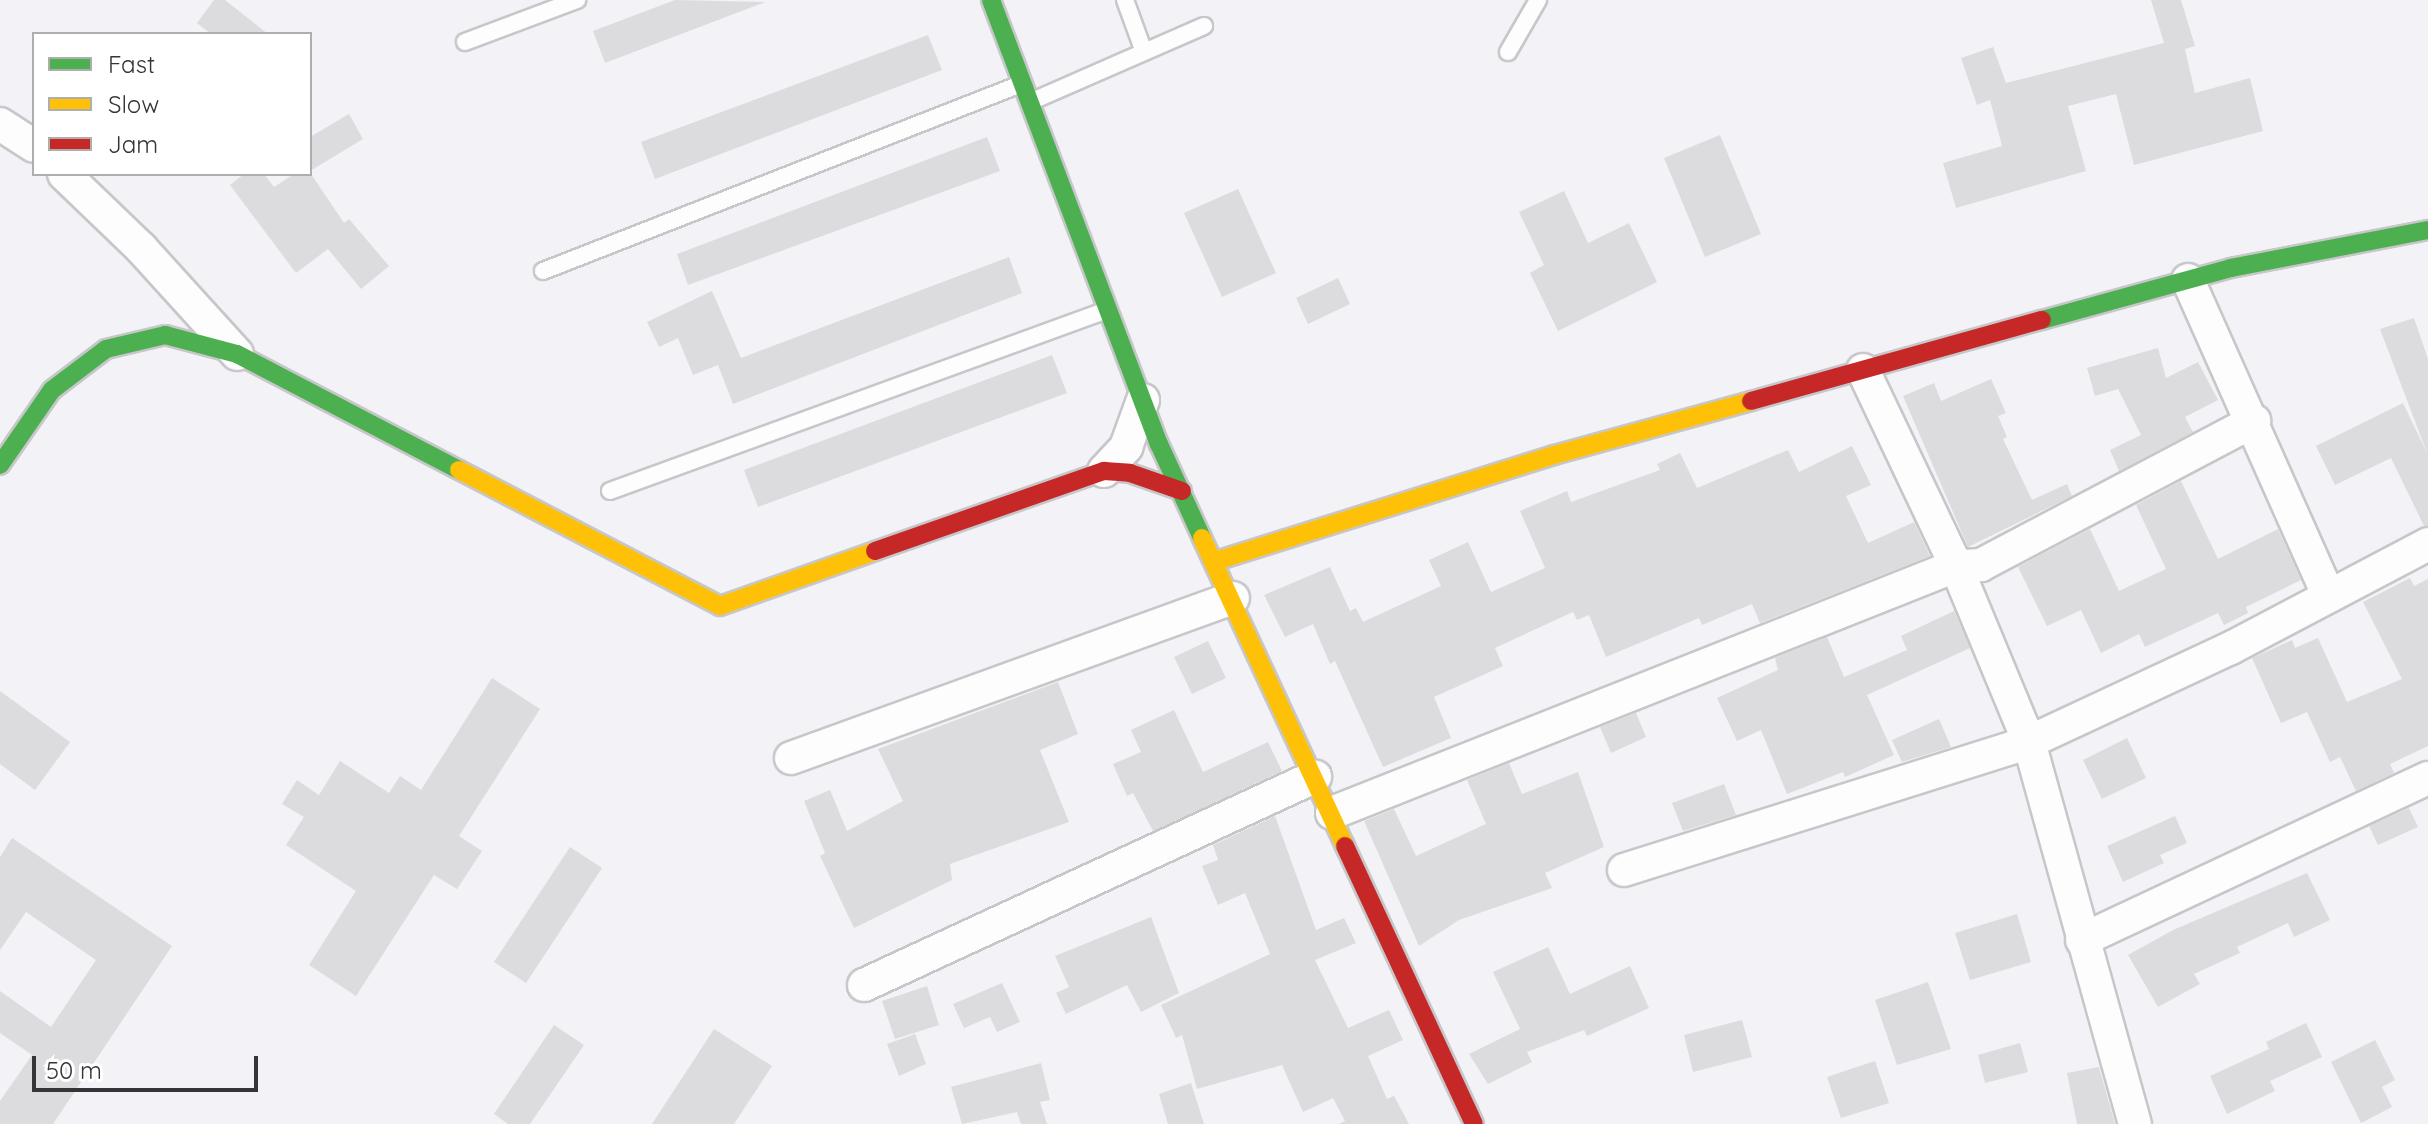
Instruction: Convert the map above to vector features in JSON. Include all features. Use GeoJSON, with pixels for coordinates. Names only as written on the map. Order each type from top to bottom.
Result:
{"type":"FeatureCollection","features":[{"type":"Feature","properties":{"kind":"street"},"geometry":{"type":"LineString","coordinates":[[991,0],[1143,400],[1182,491],[1474,1124]]}},
{"type":"Feature","properties":{"kind":"street"},"geometry":{"type":"LineString","coordinates":[[0,124],[32,145]]}},
{"type":"Feature","properties":{"kind":"street"},"geometry":{"type":"LineString","coordinates":[[66,176],[141,248],[237,354]]}},
{"type":"Feature","properties":{"kind":"street"},"geometry":{"type":"LineString","coordinates":[[1216,561],[1554,455],[2188,280],[2428,230]]}},
{"type":"Feature","properties":{"kind":"street"},"geometry":{"type":"LineString","coordinates":[[2188,280],[2254,421],[2329,596]]}},
{"type":"Feature","properties":{"kind":"street"},"geometry":{"type":"LineString","coordinates":[[0,465],[52,390],[106,349],[165,335],[237,354],[720,606],[1104,471],[1130,473],[1182,491]]}},
{"type":"Feature","properties":{"kind":"street"},"geometry":{"type":"LineString","coordinates":[[1863,370],[1956,566],[2029,742],[2135,1124]]}},
{"type":"Feature","properties":{"kind":"street"},"geometry":{"type":"LineString","coordinates":[[1104,471],[1126,447],[1143,400]]}},
{"type":"Feature","properties":{"kind":"street"},"geometry":{"type":"LineString","coordinates":[[1332,813],[1956,566],[1981,565],[2254,421]]}},
{"type":"Feature","properties":{"kind":"street"},"geometry":{"type":"LineString","coordinates":[[1624,870],[2029,742],[2231,648],[2428,544]]}},
{"type":"Feature","properties":{"kind":"street"},"geometry":{"type":"LineString","coordinates":[[791,758],[1233,598]]}},
{"type":"Feature","properties":{"kind":"street"},"geometry":{"type":"LineString","coordinates":[[864,985],[1315,777]]}},
{"type":"Feature","properties":{"kind":"street"},"geometry":{"type":"LineString","coordinates":[[2082,940],[2428,778]]}},
{"type":"Feature","properties":{"kind":"lane"},"geometry":{"type":"LineString","coordinates":[[465,42],[577,0]]}},
{"type":"Feature","properties":{"kind":"lane"},"geometry":{"type":"LineString","coordinates":[[1125,0],[1144,52]]}},
{"type":"Feature","properties":{"kind":"lane"},"geometry":{"type":"LineString","coordinates":[[1508,52],[1538,0]]}},
{"type":"Feature","properties":{"kind":"lane"},"geometry":{"type":"LineString","coordinates":[[1030,102],[1204,26]]}},
{"type":"Feature","properties":{"kind":"lane"},"geometry":{"type":"LineString","coordinates":[[543,271],[1023,83]]}},
{"type":"Feature","properties":{"kind":"lane"},"geometry":{"type":"LineString","coordinates":[[610,491],[1108,310]]}},
{"type":"Feature","properties":{"kind":"building"},"geometry":{"type":"Polygon","coordinates":[[[214,0],[225,0],[265,32],[208,32],[197,23],[214,0]]]}},
{"type":"Feature","properties":{"kind":"building"},"geometry":{"type":"Polygon","coordinates":[[[675,0],[765,2],[605,63],[593,31],[675,0]]]}},
{"type":"Feature","properties":{"kind":"building"},"geometry":{"type":"Polygon","coordinates":[[[2151,0],[2181,0],[2195,46],[2185,49],[2195,93],[2250,78],[2263,131],[2134,165],[2116,94],[2068,106],[2086,171],[1956,208],[1943,163],[2002,146],[1990,100],[1977,105],[1961,58],[1993,47],[2006,83],[2164,43],[2151,0]]]}},
{"type":"Feature","properties":{"kind":"building"},"geometry":{"type":"Polygon","coordinates":[[[928,35],[942,70],[655,179],[641,142],[928,35]]]}},
{"type":"Feature","properties":{"kind":"building"},"geometry":{"type":"Polygon","coordinates":[[[349,114],[363,139],[312,170],[312,136],[349,114]]]}},
{"type":"Feature","properties":{"kind":"building"},"geometry":{"type":"Polygon","coordinates":[[[1720,135],[1761,234],[1705,257],[1664,158],[1720,135]]]}},
{"type":"Feature","properties":{"kind":"building"},"geometry":{"type":"Polygon","coordinates":[[[987,137],[1000,171],[688,285],[677,254],[987,137]]]}},
{"type":"Feature","properties":{"kind":"building"},"geometry":{"type":"Polygon","coordinates":[[[312,175],[344,223],[349,219],[389,266],[361,289],[328,249],[296,273],[230,185],[241,176],[266,176],[274,187],[291,176],[312,175]]]}},
{"type":"Feature","properties":{"kind":"building"},"geometry":{"type":"Polygon","coordinates":[[[1238,189],[1276,273],[1222,297],[1184,213],[1238,189]]]}},
{"type":"Feature","properties":{"kind":"building"},"geometry":{"type":"Polygon","coordinates":[[[1564,191],[1588,243],[1629,223],[1657,282],[1558,331],[1530,273],[1544,265],[1519,212],[1564,191]]]}},
{"type":"Feature","properties":{"kind":"building"},"geometry":{"type":"Polygon","coordinates":[[[1009,257],[1022,293],[733,404],[718,365],[693,375],[678,338],[659,347],[647,322],[712,291],[741,358],[1009,257]]]}},
{"type":"Feature","properties":{"kind":"building"},"geometry":{"type":"Polygon","coordinates":[[[1338,278],[1350,304],[1308,324],[1296,298],[1338,278]]]}},
{"type":"Feature","properties":{"kind":"building"},"geometry":{"type":"Polygon","coordinates":[[[2414,318],[2428,359],[2428,525],[2424,526],[2391,458],[2335,485],[2316,446],[2403,403],[2427,453],[2380,329],[2414,318]]]}},
{"type":"Feature","properties":{"kind":"building"},"geometry":{"type":"Polygon","coordinates":[[[2158,348],[2166,378],[2198,362],[2218,400],[2185,417],[2193,432],[2119,471],[2110,450],[2141,435],[2118,389],[2095,396],[2087,368],[2158,348]]]}},
{"type":"Feature","properties":{"kind":"building"},"geometry":{"type":"Polygon","coordinates":[[[1052,355],[1067,393],[758,507],[744,470],[1052,355]]]}},
{"type":"Feature","properties":{"kind":"building"},"geometry":{"type":"Polygon","coordinates":[[[1991,379],[2006,413],[1998,416],[2007,437],[2003,439],[2032,500],[2067,484],[2072,496],[1968,547],[1903,396],[1934,383],[1941,401],[1991,379]]]}},
{"type":"Feature","properties":{"kind":"building"},"geometry":{"type":"Polygon","coordinates":[[[1852,446],[1871,485],[1846,496],[1868,543],[1914,522],[1930,556],[1760,623],[1752,604],[1702,625],[1699,618],[1606,657],[1589,615],[1577,620],[1573,612],[1495,648],[1503,666],[1434,697],[1451,738],[1383,767],[1335,661],[1330,664],[1313,624],[1285,637],[1264,595],[1330,567],[1350,611],[1356,608],[1363,622],[1441,586],[1429,560],[1468,542],[1491,592],[1545,568],[1520,511],[1567,491],[1571,502],[1660,470],[1657,464],[1680,453],[1697,488],[1788,450],[1799,472],[1852,446]]]}},
{"type":"Feature","properties":{"kind":"building"},"geometry":{"type":"Polygon","coordinates":[[[2181,481],[2218,559],[2278,529],[2301,580],[2246,607],[2248,613],[2224,625],[2218,613],[2145,647],[2139,634],[2101,653],[2081,610],[2047,626],[2018,567],[2090,529],[2119,591],[2166,569],[2136,505],[2181,481]]]}},
{"type":"Feature","properties":{"kind":"building"},"geometry":{"type":"Polygon","coordinates":[[[2410,578],[2414,586],[2428,579],[2428,746],[2390,764],[2394,773],[2356,791],[2340,757],[2330,762],[2307,712],[2281,723],[2252,658],[2292,640],[2295,648],[2318,638],[2347,702],[2402,679],[2363,602],[2410,578]]]}},
{"type":"Feature","properties":{"kind":"building"},"geometry":{"type":"Polygon","coordinates":[[[1954,611],[1970,648],[1867,695],[1894,755],[1845,777],[1843,772],[1787,794],[1761,730],[1737,741],[1717,698],[1778,670],[1775,658],[1827,637],[1844,677],[1907,650],[1901,636],[1954,611]]]}},
{"type":"Feature","properties":{"kind":"building"},"geometry":{"type":"Polygon","coordinates":[[[1208,641],[1226,678],[1192,694],[1174,657],[1208,641]]]}},
{"type":"Feature","properties":{"kind":"building"},"geometry":{"type":"Polygon","coordinates":[[[492,678],[540,709],[459,836],[482,851],[457,889],[434,875],[356,996],[309,965],[356,891],[286,845],[304,817],[282,804],[297,780],[319,795],[340,761],[389,793],[400,776],[421,790],[492,678]]]}},
{"type":"Feature","properties":{"kind":"building"},"geometry":{"type":"Polygon","coordinates":[[[1058,682],[1078,734],[1040,750],[1069,822],[950,864],[952,880],[854,928],[820,856],[825,853],[804,801],[830,790],[847,831],[903,801],[878,749],[1058,682]]]}},
{"type":"Feature","properties":{"kind":"building"},"geometry":{"type":"Polygon","coordinates":[[[0,691],[70,742],[35,790],[0,764],[0,691]]]}},
{"type":"Feature","properties":{"kind":"building"},"geometry":{"type":"Polygon","coordinates":[[[1174,710],[1203,772],[1268,742],[1282,771],[1153,831],[1133,793],[1127,796],[1113,764],[1141,752],[1131,730],[1174,710]]]}},
{"type":"Feature","properties":{"kind":"building"},"geometry":{"type":"Polygon","coordinates":[[[1636,713],[1646,737],[1611,753],[1600,727],[1636,713]]]}},
{"type":"Feature","properties":{"kind":"building"},"geometry":{"type":"Polygon","coordinates":[[[1939,719],[1951,747],[1902,762],[1892,740],[1939,719]]]}},
{"type":"Feature","properties":{"kind":"building"},"geometry":{"type":"Polygon","coordinates":[[[2127,738],[2146,778],[2102,799],[2083,760],[2127,738]]]}},
{"type":"Feature","properties":{"kind":"building"},"geometry":{"type":"Polygon","coordinates":[[[1509,763],[1522,794],[1578,772],[1604,847],[1545,873],[1552,888],[1459,920],[1419,946],[1364,821],[1394,809],[1416,856],[1486,824],[1467,780],[1509,763]]]}},
{"type":"Feature","properties":{"kind":"building"},"geometry":{"type":"Polygon","coordinates":[[[1724,784],[1736,815],[1683,831],[1672,803],[1724,784]]]}},
{"type":"Feature","properties":{"kind":"building"},"geometry":{"type":"Polygon","coordinates":[[[2409,808],[2418,827],[2378,845],[2369,826],[2409,808]]]}},
{"type":"Feature","properties":{"kind":"building"},"geometry":{"type":"Polygon","coordinates":[[[1275,816],[1316,930],[1344,918],[1356,943],[1315,960],[1348,1028],[1389,1010],[1403,1040],[1368,1056],[1387,1099],[1394,1096],[1409,1124],[1339,1124],[1345,1121],[1333,1098],[1303,1112],[1282,1065],[1197,1089],[1182,1035],[1176,1038],[1161,1005],[1270,954],[1245,893],[1218,905],[1202,866],[1218,860],[1213,845],[1275,816]]]}},
{"type":"Feature","properties":{"kind":"building"},"geometry":{"type":"Polygon","coordinates":[[[2175,816],[2187,843],[2160,855],[2164,863],[2123,882],[2107,846],[2175,816]]]}},
{"type":"Feature","properties":{"kind":"building"},"geometry":{"type":"Polygon","coordinates":[[[12,838],[172,946],[53,1124],[0,1124],[0,1101],[32,1055],[0,1033],[0,991],[51,1027],[96,960],[26,912],[0,950],[0,857],[12,838]]]}},
{"type":"Feature","properties":{"kind":"building"},"geometry":{"type":"Polygon","coordinates":[[[570,847],[602,868],[526,983],[494,962],[570,847]]]}},
{"type":"Feature","properties":{"kind":"building"},"geometry":{"type":"Polygon","coordinates":[[[2307,873],[2330,920],[2294,937],[2288,923],[2237,947],[2240,953],[2194,974],[2200,984],[2158,1007],[2128,955],[2173,930],[2307,873]]]}},
{"type":"Feature","properties":{"kind":"building"},"geometry":{"type":"Polygon","coordinates":[[[2017,914],[2031,962],[1970,980],[1955,933],[2017,914]]]}},
{"type":"Feature","properties":{"kind":"building"},"geometry":{"type":"Polygon","coordinates":[[[1151,917],[1179,993],[1141,1012],[1127,985],[1066,1014],[1056,993],[1069,987],[1055,956],[1151,917]]]}},
{"type":"Feature","properties":{"kind":"building"},"geometry":{"type":"Polygon","coordinates":[[[1548,947],[1570,994],[1630,966],[1649,1008],[1587,1036],[1584,1030],[1527,1052],[1532,1062],[1488,1084],[1469,1054],[1520,1029],[1493,972],[1548,947]]]}},
{"type":"Feature","properties":{"kind":"building"},"geometry":{"type":"Polygon","coordinates":[[[1928,982],[1951,1049],[1897,1065],[1875,1000],[1928,982]]]}},
{"type":"Feature","properties":{"kind":"building"},"geometry":{"type":"Polygon","coordinates":[[[1002,983],[1020,1022],[997,1032],[990,1017],[964,1028],[953,1004],[1002,983]]]}},
{"type":"Feature","properties":{"kind":"building"},"geometry":{"type":"Polygon","coordinates":[[[927,986],[939,1025],[895,1039],[882,1001],[927,986]]]}},
{"type":"Feature","properties":{"kind":"building"},"geometry":{"type":"Polygon","coordinates":[[[1742,1020],[1752,1057],[1693,1072],[1684,1035],[1742,1020]]]}},
{"type":"Feature","properties":{"kind":"building"},"geometry":{"type":"Polygon","coordinates":[[[2306,1023],[2322,1057],[2270,1081],[2275,1091],[2227,1114],[2210,1076],[2269,1049],[2266,1042],[2306,1023]]]}},
{"type":"Feature","properties":{"kind":"building"},"geometry":{"type":"Polygon","coordinates":[[[554,1025],[584,1045],[530,1124],[508,1124],[494,1114],[554,1025]]]}},
{"type":"Feature","properties":{"kind":"building"},"geometry":{"type":"Polygon","coordinates":[[[714,1029],[772,1066],[734,1124],[652,1124],[714,1029]]]}},
{"type":"Feature","properties":{"kind":"building"},"geometry":{"type":"Polygon","coordinates":[[[915,1034],[926,1064],[899,1076],[887,1044],[915,1034]]]}},
{"type":"Feature","properties":{"kind":"building"},"geometry":{"type":"Polygon","coordinates":[[[2375,1040],[2395,1080],[2382,1087],[2392,1107],[2361,1123],[2331,1062],[2375,1040]]]}},
{"type":"Feature","properties":{"kind":"building"},"geometry":{"type":"Polygon","coordinates":[[[2020,1043],[2028,1072],[1985,1083],[1978,1055],[2020,1043]]]}},
{"type":"Feature","properties":{"kind":"building"},"geometry":{"type":"Polygon","coordinates":[[[1875,1061],[1889,1103],[1841,1118],[1827,1077],[1875,1061]]]}},
{"type":"Feature","properties":{"kind":"building"},"geometry":{"type":"Polygon","coordinates":[[[1041,1063],[1050,1100],[1040,1102],[1047,1124],[1021,1124],[1017,1112],[962,1124],[951,1087],[1041,1063]]]}},
{"type":"Feature","properties":{"kind":"building"},"geometry":{"type":"Polygon","coordinates":[[[2099,1067],[2115,1124],[2077,1124],[2067,1073],[2099,1067]]]}},
{"type":"Feature","properties":{"kind":"building"},"geometry":{"type":"Polygon","coordinates":[[[1191,1083],[1204,1124],[1168,1124],[1159,1094],[1191,1083]]]}},
{"type":"Feature","properties":{"kind":"traffic: fast"},"geometry":{"type":"LineString","coordinates":[[991,0],[1159,444],[1202,538]]}},
{"type":"Feature","properties":{"kind":"traffic: fast"},"geometry":{"type":"LineString","coordinates":[[2042,320],[2231,268],[2428,230]]}},
{"type":"Feature","properties":{"kind":"traffic: fast"},"geometry":{"type":"LineString","coordinates":[[0,465],[52,390],[106,349],[165,335],[237,354],[459,470]]}},
{"type":"Feature","properties":{"kind":"traffic: slow"},"geometry":{"type":"LineString","coordinates":[[1216,561],[1554,455],[1751,401]]}},
{"type":"Feature","properties":{"kind":"traffic: slow"},"geometry":{"type":"LineString","coordinates":[[459,470],[720,606],[875,551]]}},
{"type":"Feature","properties":{"kind":"traffic: slow"},"geometry":{"type":"LineString","coordinates":[[1202,538],[1345,846]]}},
{"type":"Feature","properties":{"kind":"traffic: jam"},"geometry":{"type":"LineString","coordinates":[[1751,401],[2042,320]]}},
{"type":"Feature","properties":{"kind":"traffic: jam"},"geometry":{"type":"LineString","coordinates":[[875,551],[1104,471],[1130,473],[1182,491]]}},
{"type":"Feature","properties":{"kind":"traffic: jam"},"geometry":{"type":"LineString","coordinates":[[1345,846],[1474,1124]]}}]}
